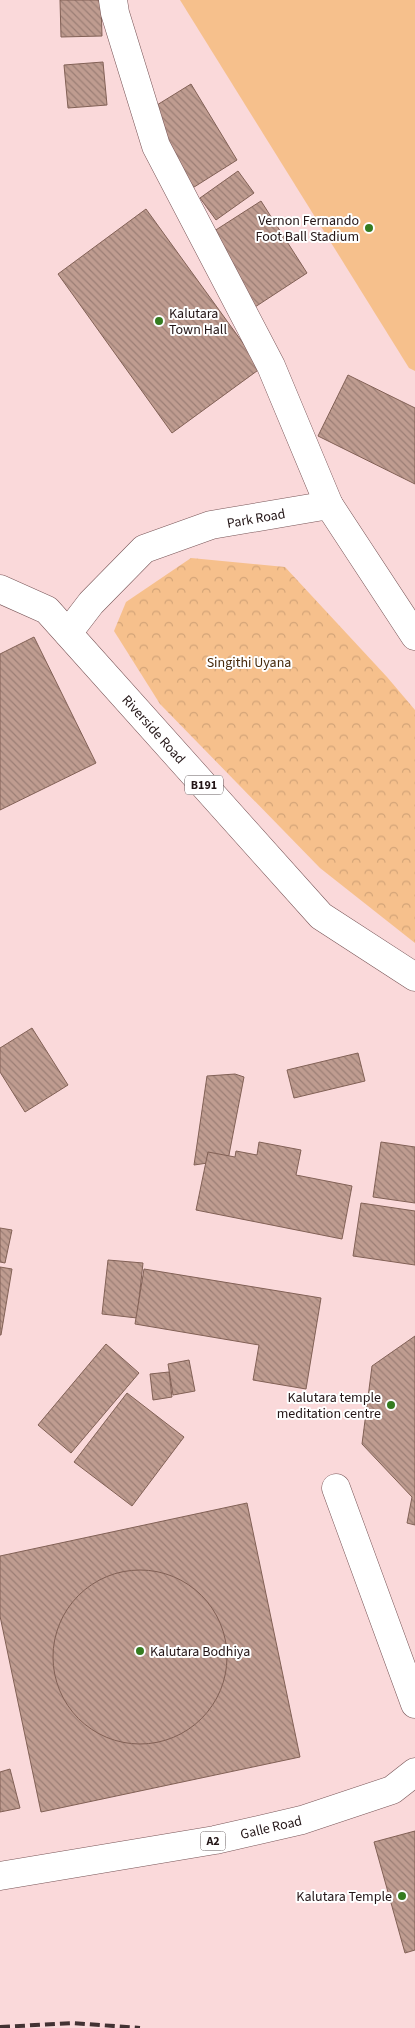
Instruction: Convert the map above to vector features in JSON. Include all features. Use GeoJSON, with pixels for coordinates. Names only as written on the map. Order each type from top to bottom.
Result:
{"type":"FeatureCollection","features":[{"type":"Feature","properties":{"kind":"main road"},"geometry":{"type":"LineString","coordinates":[[113,0],[115,14],[156,146],[271,366],[328,505],[415,636]]}},
{"type":"Feature","properties":{"kind":"main road","name":"Park Road"},"geometry":{"type":"LineString","coordinates":[[68,632],[91,603],[144,549],[211,526],[328,505]]}},
{"type":"Feature","properties":{"kind":"main road","name":"Riverside Road"},"geometry":{"type":"LineString","coordinates":[[0,589],[47,610],[321,916],[415,977]]}},
{"type":"Feature","properties":{"kind":"main road"},"geometry":{"type":"LineString","coordinates":[[336,1488],[415,1704]]}},
{"type":"Feature","properties":{"kind":"main road","name":"Galle Road"},"geometry":{"type":"LineString","coordinates":[[0,1876],[215,1840],[302,1820],[392,1790],[415,1772]]}},
{"type":"Feature","properties":{"kind":"green space","name":"Vernon Fernando Foot Ball Stadium"},"geometry":{"type":"Polygon","coordinates":[[[180,0],[415,0],[415,371],[409,368],[180,0]]]}},
{"type":"Feature","properties":{"kind":"green space","name":"Singithi Uyana"},"geometry":{"type":"Polygon","coordinates":[[[191,558],[285,567],[415,710],[415,943],[320,868],[160,704],[114,631],[126,602],[191,558]]]}},
{"type":"Feature","properties":{"kind":"building"},"geometry":{"type":"Polygon","coordinates":[[[60,0],[101,0],[102,36],[61,37],[60,0]]]}},
{"type":"Feature","properties":{"kind":"building"},"geometry":{"type":"Polygon","coordinates":[[[103,62],[107,105],[68,108],[64,65],[103,62]]]}},
{"type":"Feature","properties":{"kind":"building"},"geometry":{"type":"Polygon","coordinates":[[[191,84],[237,160],[191,189],[144,113],[191,84]]]}},
{"type":"Feature","properties":{"kind":"building"},"geometry":{"type":"Polygon","coordinates":[[[238,171],[254,193],[216,220],[200,198],[238,171]]]}},
{"type":"Feature","properties":{"kind":"building"},"geometry":{"type":"Polygon","coordinates":[[[261,201],[307,273],[255,307],[208,235],[261,201]]]}},
{"type":"Feature","properties":{"kind":"building","name":"Kalutara Town Hall"},"geometry":{"type":"Polygon","coordinates":[[[146,209],[261,368],[172,433],[58,274],[146,209]]]}},
{"type":"Feature","properties":{"kind":"building"},"geometry":{"type":"Polygon","coordinates":[[[348,375],[415,408],[415,484],[318,436],[348,375]]]}},
{"type":"Feature","properties":{"kind":"building"},"geometry":{"type":"Polygon","coordinates":[[[34,637],[96,763],[0,810],[0,654],[34,637]]]}},
{"type":"Feature","properties":{"kind":"building"},"geometry":{"type":"Polygon","coordinates":[[[32,1028],[68,1085],[25,1112],[0,1072],[0,1048],[32,1028]]]}},
{"type":"Feature","properties":{"kind":"building"},"geometry":{"type":"Polygon","coordinates":[[[358,1053],[365,1081],[294,1098],[287,1070],[358,1053]]]}},
{"type":"Feature","properties":{"kind":"building"},"geometry":{"type":"Polygon","coordinates":[[[235,1074],[244,1077],[228,1160],[194,1165],[207,1076],[235,1074]]]}},
{"type":"Feature","properties":{"kind":"building"},"geometry":{"type":"Polygon","coordinates":[[[259,1142],[301,1150],[296,1175],[352,1186],[342,1239],[196,1210],[208,1152],[235,1157],[236,1151],[257,1155],[259,1142]]]}},
{"type":"Feature","properties":{"kind":"building"},"geometry":{"type":"Polygon","coordinates":[[[381,1142],[415,1147],[415,1203],[373,1197],[381,1142]]]}},
{"type":"Feature","properties":{"kind":"building"},"geometry":{"type":"Polygon","coordinates":[[[361,1203],[415,1211],[415,1265],[353,1256],[361,1203]]]}},
{"type":"Feature","properties":{"kind":"building"},"geometry":{"type":"Polygon","coordinates":[[[0,1228],[12,1230],[5,1263],[0,1262],[0,1228]]]}},
{"type":"Feature","properties":{"kind":"building"},"geometry":{"type":"Polygon","coordinates":[[[108,1260],[143,1263],[137,1318],[102,1314],[108,1260]]]}},
{"type":"Feature","properties":{"kind":"building"},"geometry":{"type":"Polygon","coordinates":[[[0,1267],[12,1269],[1,1335],[0,1335],[0,1267]]]}},
{"type":"Feature","properties":{"kind":"building"},"geometry":{"type":"Polygon","coordinates":[[[144,1269],[321,1298],[306,1389],[253,1380],[259,1345],[135,1324],[144,1269]]]}},
{"type":"Feature","properties":{"kind":"building","name":"Kalutara temple meditation centre"},"geometry":{"type":"Polygon","coordinates":[[[415,1336],[415,1525],[407,1523],[412,1497],[362,1444],[372,1366],[415,1336]]]}},
{"type":"Feature","properties":{"kind":"building"},"geometry":{"type":"Polygon","coordinates":[[[106,1344],[139,1373],[71,1453],[38,1425],[106,1344]]]}},
{"type":"Feature","properties":{"kind":"building"},"geometry":{"type":"Polygon","coordinates":[[[189,1360],[195,1391],[173,1395],[168,1364],[189,1360]]]}},
{"type":"Feature","properties":{"kind":"building"},"geometry":{"type":"Polygon","coordinates":[[[169,1372],[172,1397],[153,1400],[150,1374],[169,1372]]]}},
{"type":"Feature","properties":{"kind":"building"},"geometry":{"type":"Polygon","coordinates":[[[127,1393],[184,1437],[132,1506],[74,1462],[127,1393]]]}},
{"type":"Feature","properties":{"kind":"building"},"geometry":{"type":"Polygon","coordinates":[[[247,1503],[300,1757],[41,1812],[0,1616],[0,1556],[247,1503]]]}},
{"type":"Feature","properties":{"kind":"building","name":"Kalutara Bodhiya"},"geometry":{"type":"Polygon","coordinates":[[[140,1570],[157,1572],[181,1580],[207,1602],[217,1616],[223,1632],[227,1657],[225,1674],[217,1698],[195,1724],[181,1734],[165,1740],[140,1744],[123,1742],[99,1734],[73,1712],[63,1698],[57,1682],[53,1657],[55,1640],[63,1616],[85,1590],[99,1580],[115,1574],[140,1570]]]}},
{"type":"Feature","properties":{"kind":"building"},"geometry":{"type":"Polygon","coordinates":[[[10,1769],[20,1808],[0,1812],[0,1772],[10,1769]]]}},
{"type":"Feature","properties":{"kind":"building","name":"Kalutara Temple"},"geometry":{"type":"Polygon","coordinates":[[[415,1831],[415,1950],[405,1953],[374,1842],[415,1831]]]}},
{"type":"Feature","properties":{"kind":"railway"},"geometry":{"type":"LineString","coordinates":[[0,2027],[73,2023],[140,2028]]}},
{"type":"Feature","properties":{"kind":"place","name":"Vernon Fernando Foot Ball Stadium"},"geometry":{"type":"Point","coordinates":[369,228]}},
{"type":"Feature","properties":{"kind":"place","name":"Kalutara Town Hall"},"geometry":{"type":"Point","coordinates":[159,321]}},
{"type":"Feature","properties":{"kind":"place","name":"Kalutara temple meditation centre"},"geometry":{"type":"Point","coordinates":[391,1405]}},
{"type":"Feature","properties":{"kind":"place","name":"Kalutara Bodhiya"},"geometry":{"type":"Point","coordinates":[140,1651]}},
{"type":"Feature","properties":{"kind":"place","name":"Kalutara Temple"},"geometry":{"type":"Point","coordinates":[402,1896]}}]}
